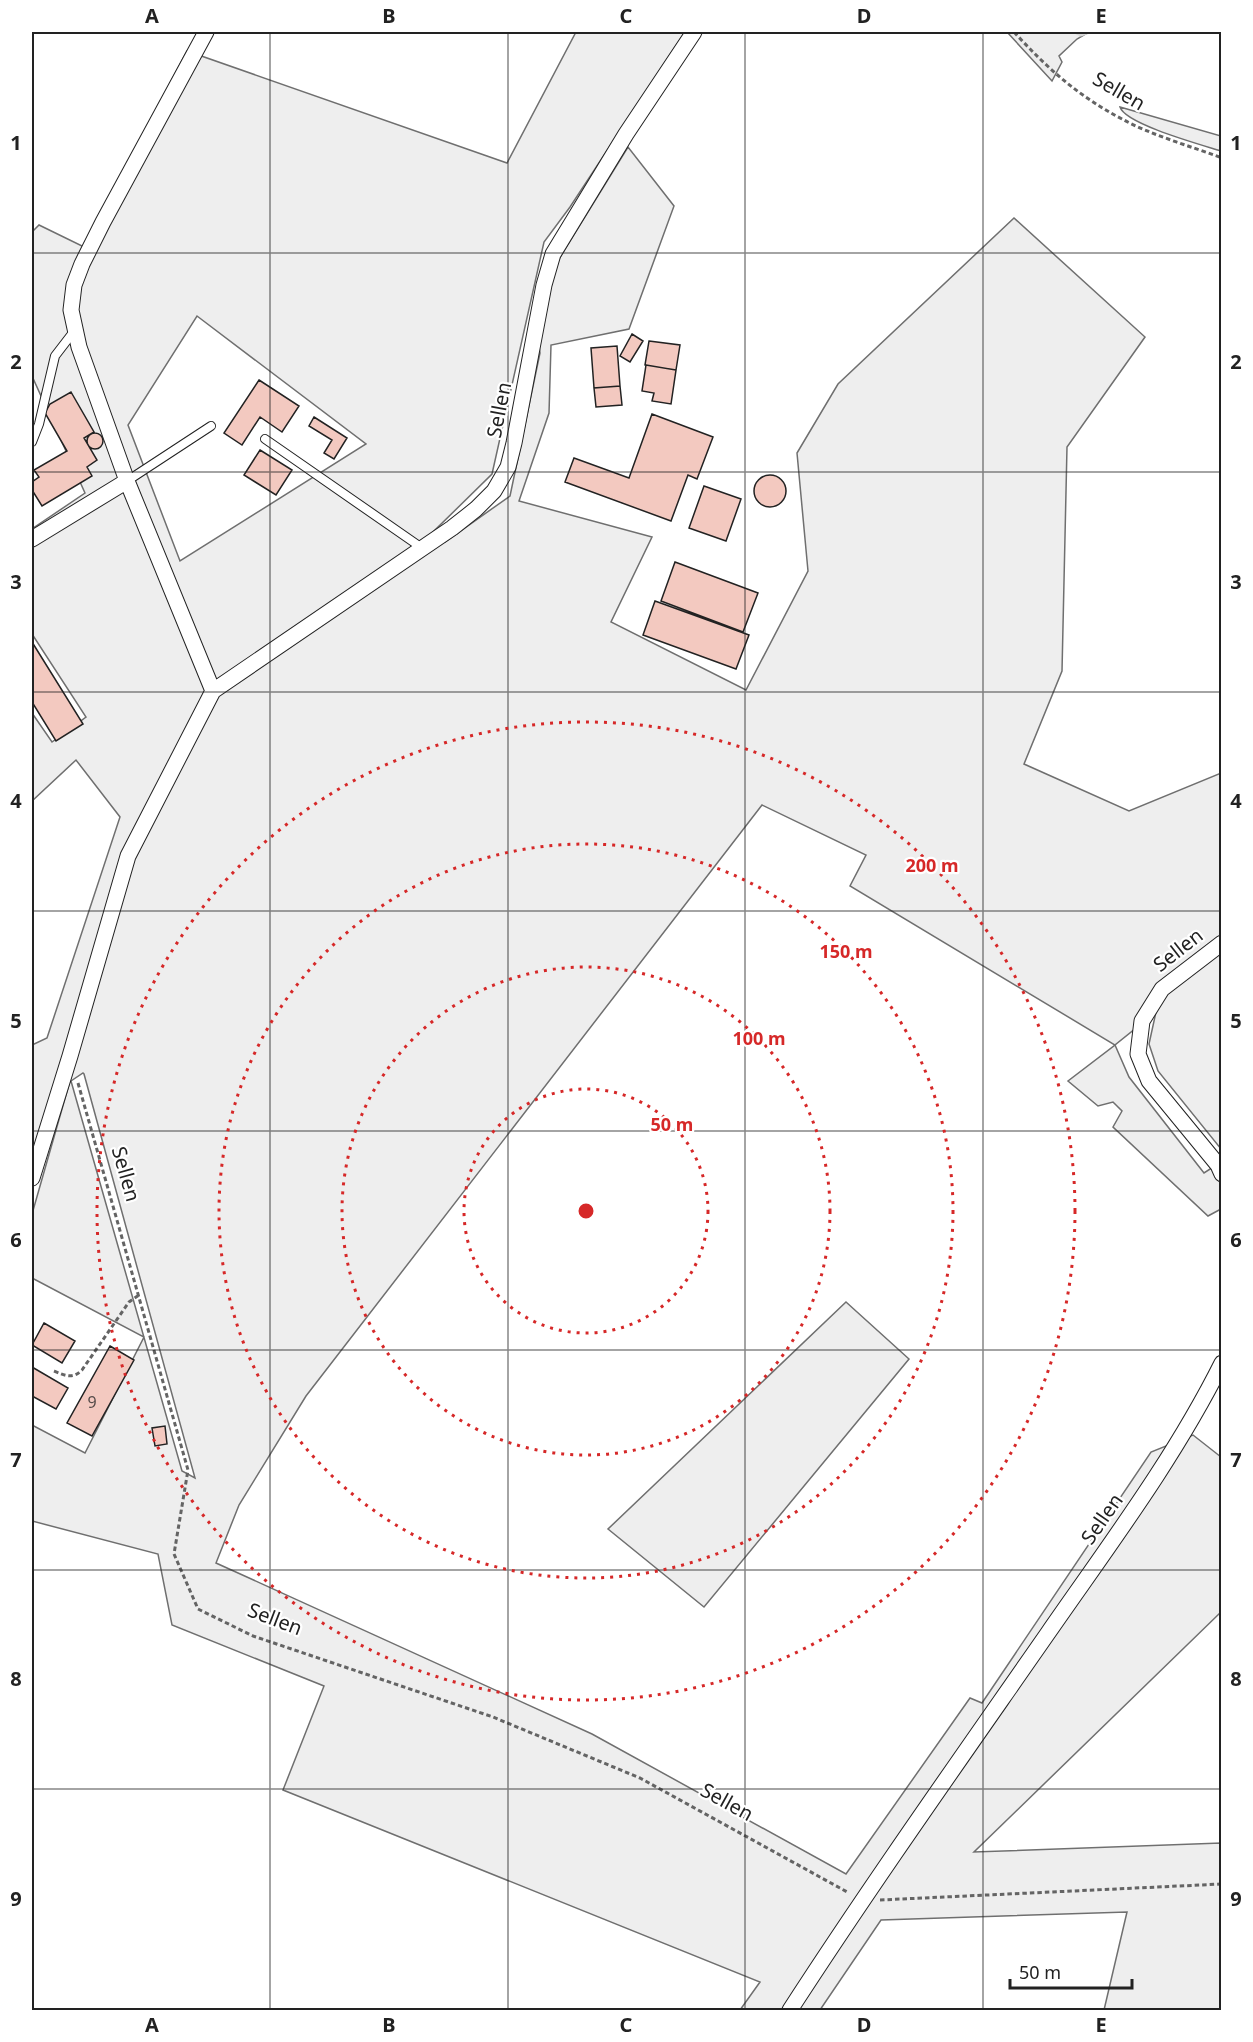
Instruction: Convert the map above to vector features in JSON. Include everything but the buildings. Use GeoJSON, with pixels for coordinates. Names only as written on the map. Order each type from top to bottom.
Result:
{"type":"FeatureCollection","features":[{"type":"Feature","properties":{"kind":"street"},"geometry":{"type":"LineString","coordinates":[[206,32],[82,264],[74,285],[71,310],[79,347],[127,481],[213,691]]}},
{"type":"Feature","properties":{"kind":"street","name":"Sellen"},"geometry":{"type":"LineString","coordinates":[[32,1179],[128,856],[213,691],[422,548],[476,509],[494,491],[504,475],[514,443],[541,295],[553,254],[626,134],[694,32]]}},
{"type":"Feature","properties":{"kind":"street"},"geometry":{"type":"LineString","coordinates":[[32,539],[127,481]]}},
{"type":"Feature","properties":{"kind":"street","name":"Sellen"},"geometry":{"type":"LineString","coordinates":[[1221,943],[1162,989],[1142,1021],[1138,1054],[1149,1081],[1218,1165],[1221,1174]]}},
{"type":"Feature","properties":{"kind":"street","name":"Sellen"},"geometry":{"type":"LineString","coordinates":[[790,2010],[861,1900],[1156,1478],[1210,1387],[1221,1362]]}},
{"type":"Feature","properties":{"kind":"lane"},"geometry":{"type":"LineString","coordinates":[[32,441],[39,424],[55,356],[75,329]]}},
{"type":"Feature","properties":{"kind":"lane"},"geometry":{"type":"LineString","coordinates":[[127,481],[211,426]]}},
{"type":"Feature","properties":{"kind":"lane"},"geometry":{"type":"LineString","coordinates":[[265,439],[422,548]]}},
{"type":"Feature","properties":{"kind":"path","name":"Sellen"},"geometry":{"type":"LineString","coordinates":[[1014,32],[1053,73],[1090,101],[1136,126],[1221,158]]}},
{"type":"Feature","properties":{"kind":"path","name":"Sellen"},"geometry":{"type":"LineString","coordinates":[[70,1056],[188,1470],[174,1554],[198,1609],[254,1636],[493,1717],[640,1778],[861,1900]]}},
{"type":"Feature","properties":{"kind":"path"},"geometry":{"type":"LineString","coordinates":[[54,1371],[68,1377],[76,1376],[129,1302],[139,1295]]}},
{"type":"Feature","properties":{"kind":"path"},"geometry":{"type":"LineString","coordinates":[[861,1900],[1221,1884]]}},
{"type":"Feature","properties":{"kind":"shaded area"},"geometry":{"type":"Polygon","coordinates":[[[576,32],[685,32],[570,207],[544,242],[492,474],[432,533],[445,542],[510,496],[540,353],[537,331],[559,259],[628,147],[674,206],[629,329],[551,345],[549,413],[519,501],[652,537],[611,622],[746,690],[808,571],[797,453],[838,384],[1014,218],[1145,337],[1067,447],[1062,671],[1024,764],[1129,811],[1221,773],[1221,1149],[1158,1071],[1149,1044],[1156,1012],[1115,1045],[850,886],[866,855],[762,805],[306,1396],[239,1505],[216,1563],[592,1734],[846,1874],[970,1698],[982,1703],[1151,1452],[1193,1435],[1221,1457],[1221,1612],[974,1852],[1221,1843],[1221,2010],[1104,2010],[1127,1912],[881,1920],[820,2010],[740,2010],[760,1982],[283,1790],[324,1686],[172,1625],[158,1554],[32,1521],[32,1425],[85,1453],[144,1337],[32,1278],[32,1214],[70,1081],[32,1161],[32,1045],[47,1038],[120,817],[76,760],[32,801],[32,713],[52,742],[86,717],[32,634],[32,529],[85,493],[32,376],[32,232],[39,225],[84,247],[187,51],[507,163],[576,32]],[[197,316],[128,425],[180,561],[366,444],[197,316]],[[84,1074],[71,1081],[182,1471],[195,1478],[84,1074]]]}},
{"type":"Feature","properties":{"kind":"shaded area"},"geometry":{"type":"Polygon","coordinates":[[[1007,32],[1089,32],[1077,39],[1059,56],[1062,62],[1052,81],[1007,32]]]}},
{"type":"Feature","properties":{"kind":"shaded area"},"geometry":{"type":"Polygon","coordinates":[[[1120,107],[1221,136],[1221,151],[1149,127],[1125,114],[1120,107]]]}},
{"type":"Feature","properties":{"kind":"shaded area"},"geometry":{"type":"Polygon","coordinates":[[[1115,1045],[1129,1077],[1204,1173],[1221,1162],[1221,1209],[1208,1216],[1113,1127],[1122,1111],[1113,1102],[1098,1106],[1068,1081],[1115,1045]]]}},
{"type":"Feature","properties":{"kind":"shaded area"},"geometry":{"type":"Polygon","coordinates":[[[846,1302],[909,1359],[704,1607],[608,1529],[846,1302]]]}},
{"type":"Feature","properties":{"kind":"waterway"},"geometry":{"type":"LineString","coordinates":[[1077,32],[1081,34],[1087,32]]}}]}
